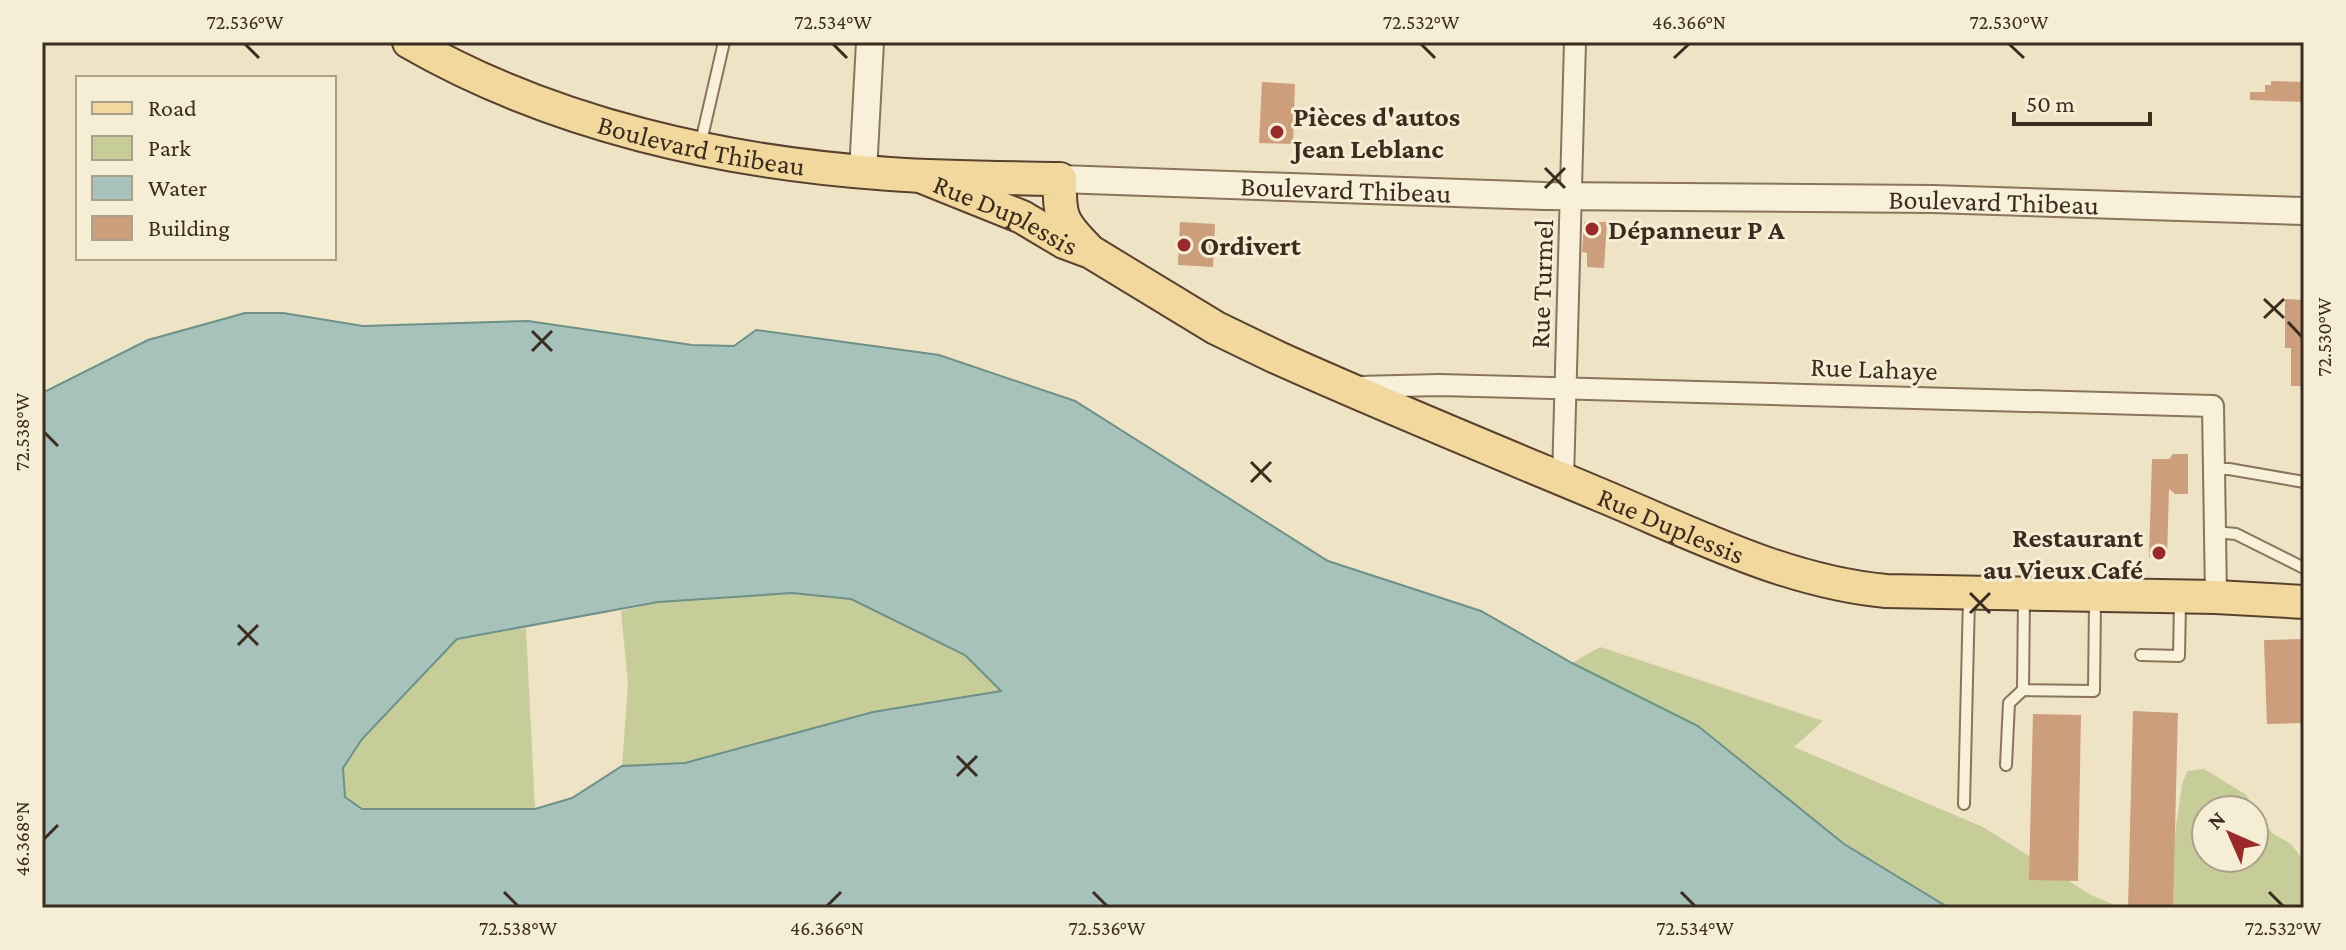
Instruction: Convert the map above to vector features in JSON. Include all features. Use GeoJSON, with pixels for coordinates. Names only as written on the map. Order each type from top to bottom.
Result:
{"type":"FeatureCollection","features":[{"type":"Feature","properties":{"kind":"main road","name":"Boulevard Thibeau"},"geometry":{"type":"LineString","coordinates":[[414,43],[486,80],[552,106],[700,148],[788,164],[863,172],[1060,179]]}},
{"type":"Feature","properties":{"kind":"main road","name":"Rue Duplessis"},"geometry":{"type":"LineString","coordinates":[[920,176],[1011,212],[1064,242],[1091,252],[1216,328],[1342,387],[1702,538],[1801,575],[1870,589],[2304,602]]}},
{"type":"Feature","properties":{"kind":"main road","name":"Rue Duplessis"},"geometry":{"type":"LineString","coordinates":[[1060,179],[1062,219],[1068,230],[1091,252]]}},
{"type":"Feature","properties":{"kind":"street"},"geometry":{"type":"LineString","coordinates":[[863,172],[870,42]]}},
{"type":"Feature","properties":{"kind":"street","name":"Rue Turmel"},"geometry":{"type":"LineString","coordinates":[[1563,479],[1575,42]]}},
{"type":"Feature","properties":{"kind":"street","name":"Boulevard Thibeau"},"geometry":{"type":"LineString","coordinates":[[1060,179],[1572,196],[1933,199],[2304,211]]}},
{"type":"Feature","properties":{"kind":"street","name":"Rue Lahaye"},"geometry":{"type":"LineString","coordinates":[[1342,387],[1439,385],[2213,406],[2216,597]]}},
{"type":"Feature","properties":{"kind":"lane"},"geometry":{"type":"LineString","coordinates":[[700,148],[724,42]]}},
{"type":"Feature","properties":{"kind":"lane"},"geometry":{"type":"LineString","coordinates":[[2214,469],[2304,482]]}},
{"type":"Feature","properties":{"kind":"lane"},"geometry":{"type":"LineString","coordinates":[[2215,532],[2236,534],[2304,568]]}},
{"type":"Feature","properties":{"kind":"lane"},"geometry":{"type":"LineString","coordinates":[[1964,804],[1969,592]]}},
{"type":"Feature","properties":{"kind":"lane"},"geometry":{"type":"LineString","coordinates":[[2023,690],[2024,593]]}},
{"type":"Feature","properties":{"kind":"lane"},"geometry":{"type":"LineString","coordinates":[[2006,765],[2009,703],[2023,690],[2094,691],[2095,594]]}},
{"type":"Feature","properties":{"kind":"lane"},"geometry":{"type":"LineString","coordinates":[[2141,655],[2179,656],[2180,596]]}},
{"type":"Feature","properties":{"kind":"green space"},"geometry":{"type":"Polygon","coordinates":[[[792,593],[851,599],[965,655],[1002,691],[873,712],[685,763],[622,766],[628,684],[621,611],[658,602],[792,593]]]}},
{"type":"Feature","properties":{"kind":"green space"},"geometry":{"type":"Polygon","coordinates":[[[526,628],[535,809],[427,810],[42,908],[42,719],[398,700],[457,639],[526,628]]]}},
{"type":"Feature","properties":{"kind":"green space"},"geometry":{"type":"Polygon","coordinates":[[[1600,647],[1823,721],[1794,747],[1983,827],[2091,895],[2122,908],[1949,908],[1844,844],[1698,726],[1572,663],[1600,647]]]}},
{"type":"Feature","properties":{"kind":"green space"},"geometry":{"type":"Polygon","coordinates":[[[2204,769],[2245,794],[2190,794],[2190,874],[2270,874],[2270,830],[2291,844],[2304,861],[2304,908],[2139,908],[2165,902],[2182,785],[2187,771],[2204,769]]]}},
{"type":"Feature","properties":{"kind":"water"},"geometry":{"type":"Polygon","coordinates":[[[245,313],[283,313],[363,326],[528,321],[692,345],[734,346],[756,330],[939,355],[1075,401],[1328,561],[1481,611],[1572,663],[1698,726],[1844,844],[1949,908],[42,908],[42,393],[148,340],[245,313]],[[792,593],[658,602],[457,639],[362,739],[343,768],[345,797],[362,809],[535,809],[572,798],[622,766],[685,763],[873,712],[1001,691],[965,655],[851,599],[792,593]]]}},
{"type":"Feature","properties":{"kind":"building"},"geometry":{"type":"Polygon","coordinates":[[[2271,81],[2304,82],[2304,102],[2250,100],[2250,92],[2265,92],[2265,85],[2271,85],[2271,81]]]}},
{"type":"Feature","properties":{"kind":"building"},"geometry":{"type":"Polygon","coordinates":[[[1262,82],[1295,84],[1293,144],[1259,143],[1262,82]]]}},
{"type":"Feature","properties":{"kind":"building"},"geometry":{"type":"Polygon","coordinates":[[[1180,222],[1215,224],[1213,267],[1178,265],[1180,222]]]}},
{"type":"Feature","properties":{"kind":"building"},"geometry":{"type":"Polygon","coordinates":[[[1584,222],[1607,222],[1604,268],[1587,267],[1587,253],[1582,252],[1584,222]]]}},
{"type":"Feature","properties":{"kind":"building"},"geometry":{"type":"Polygon","coordinates":[[[2285,299],[2304,300],[2304,386],[2291,386],[2291,348],[2285,348],[2285,299]]]}},
{"type":"Feature","properties":{"kind":"building"},"geometry":{"type":"Polygon","coordinates":[[[2173,454],[2188,454],[2188,494],[2175,494],[2169,489],[2167,558],[2149,557],[2152,459],[2169,459],[2173,454]]]}},
{"type":"Feature","properties":{"kind":"building"},"geometry":{"type":"Polygon","coordinates":[[[2304,639],[2304,723],[2267,724],[2264,640],[2304,639]]]}},
{"type":"Feature","properties":{"kind":"building"},"geometry":{"type":"Polygon","coordinates":[[[2133,711],[2178,713],[2173,908],[2128,908],[2133,711]]]}},
{"type":"Feature","properties":{"kind":"building"},"geometry":{"type":"Polygon","coordinates":[[[2033,714],[2081,715],[2078,881],[2029,880],[2033,714]]]}},
{"type":"Feature","properties":{"kind":"place","name":"Pièces d'autos Jean Leblanc"},"geometry":{"type":"Point","coordinates":[1277,132]}},
{"type":"Feature","properties":{"kind":"place","name":"Dépanneur P A"},"geometry":{"type":"Point","coordinates":[1592,229]}},
{"type":"Feature","properties":{"kind":"place","name":"Ordivert"},"geometry":{"type":"Point","coordinates":[1184,245]}},
{"type":"Feature","properties":{"kind":"place","name":"Restaurant au Vieux Café"},"geometry":{"type":"Point","coordinates":[2159,553]}}]}
